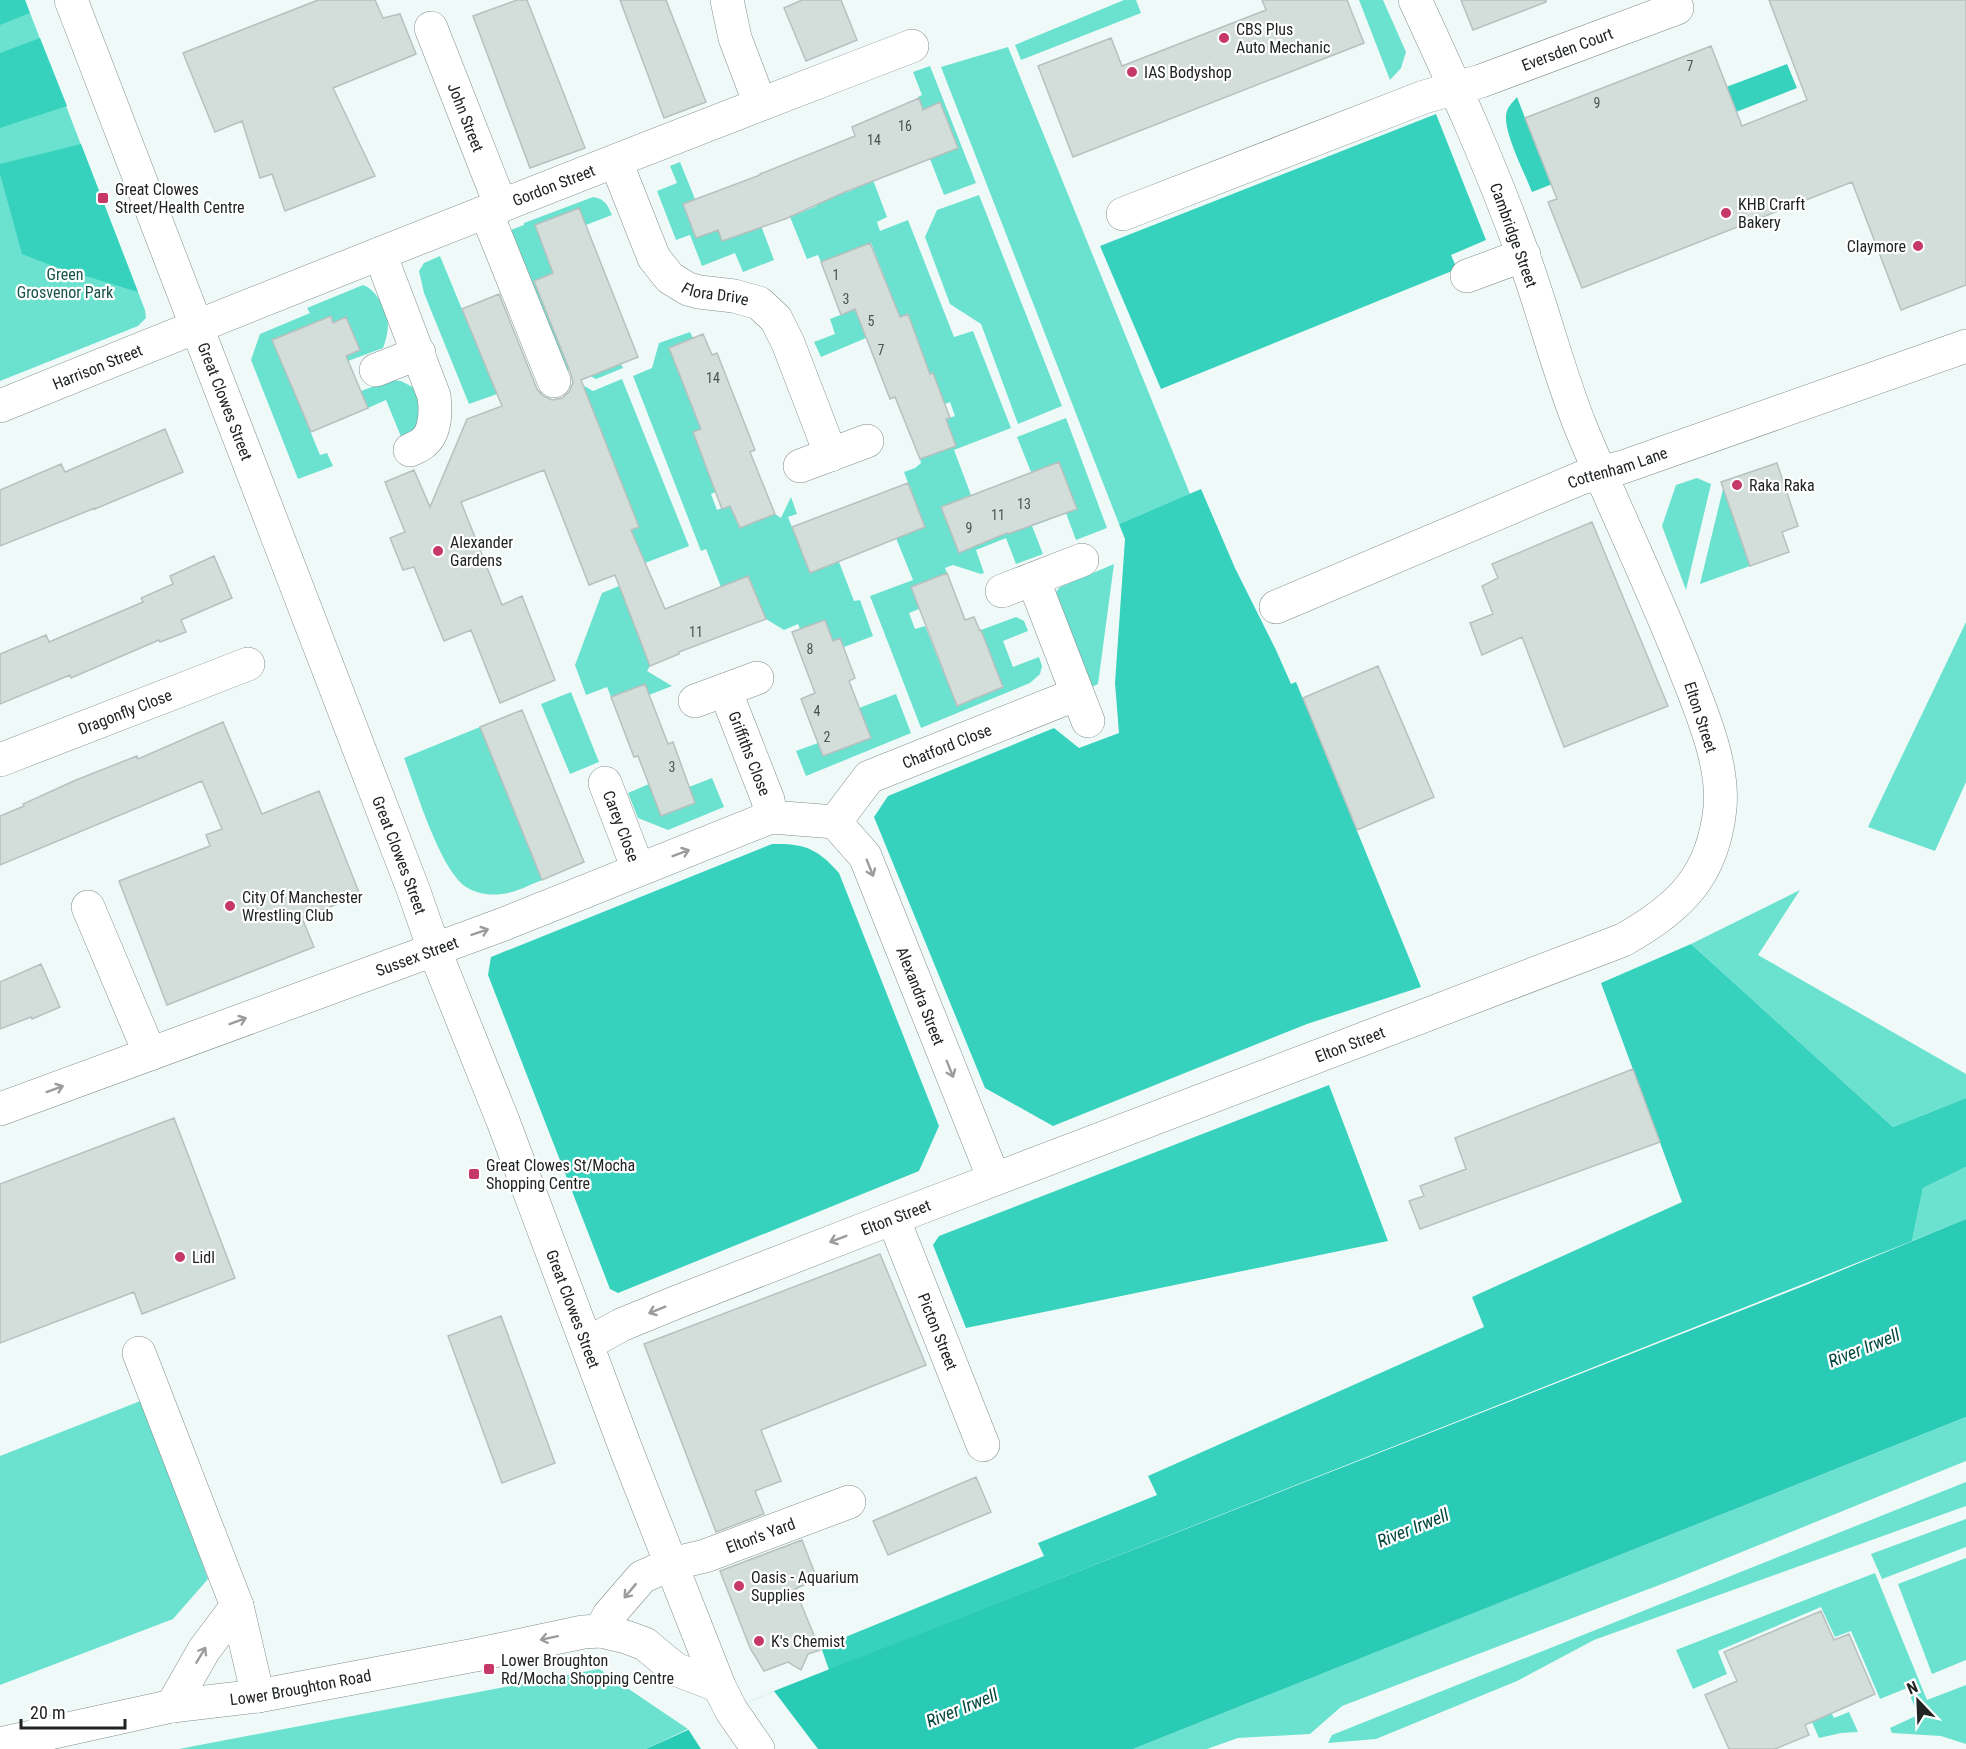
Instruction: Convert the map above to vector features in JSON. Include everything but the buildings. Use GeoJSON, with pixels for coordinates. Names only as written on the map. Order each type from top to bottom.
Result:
{"type":"FeatureCollection","features":[{"type":"Feature","properties":{"kind":"street","name":"Great Clowes Street"},"geometry":{"type":"LineString","coordinates":[[70,0],[413,889],[434,949],[507,1132],[671,1564],[725,1698],[759,1749]]}},
{"type":"Feature","properties":{"kind":"street"},"geometry":{"type":"LineString","coordinates":[[727,0],[735,38],[760,104]]}},
{"type":"Feature","properties":{"kind":"street","name":"Cambridge Street"},"geometry":{"type":"LineString","coordinates":[[1415,0],[1455,87],[1524,255],[1567,388],[1602,474]]}},
{"type":"Feature","properties":{"kind":"street","name":"Eversden Court"},"geometry":{"type":"LineString","coordinates":[[1123,214],[1413,101],[1481,81],[1677,8]]}},
{"type":"Feature","properties":{"kind":"street","name":"John Street"},"geometry":{"type":"LineString","coordinates":[[431,28],[554,381]]}},
{"type":"Feature","properties":{"kind":"street","name":"Gordon Street"},"geometry":{"type":"LineString","coordinates":[[196,327],[912,46]]}},
{"type":"Feature","properties":{"kind":"street","name":"Flora Drive"},"geometry":{"type":"LineString","coordinates":[[616,162],[654,258],[670,278],[688,289],[734,296],[759,303],[776,319],[831,454]]}},
{"type":"Feature","properties":{"kind":"street"},"geometry":{"type":"LineString","coordinates":[[380,254],[434,396],[436,410],[433,426],[425,442],[410,450]]}},
{"type":"Feature","properties":{"kind":"street"},"geometry":{"type":"LineString","coordinates":[[1467,276],[1524,255]]}},
{"type":"Feature","properties":{"kind":"street","name":"Harrison Street"},"geometry":{"type":"LineString","coordinates":[[0,406],[196,327]]}},
{"type":"Feature","properties":{"kind":"street"},"geometry":{"type":"LineString","coordinates":[[376,370],[419,353]]}},
{"type":"Feature","properties":{"kind":"street","name":"Cottenham Lane"},"geometry":{"type":"LineString","coordinates":[[1276,607],[1581,478],[1602,474],[1964,354]]}},
{"type":"Feature","properties":{"kind":"street"},"geometry":{"type":"LineString","coordinates":[[800,466],[867,441]]}},
{"type":"Feature","properties":{"kind":"street","name":"Elton Street"},"geometry":{"type":"LineString","coordinates":[[586,1344],[640,1317],[892,1218],[1623,940],[1654,923],[1698,879],[1714,844],[1720,806],[1718,774],[1708,729],[1668,626],[1602,474]]}},
{"type":"Feature","properties":{"kind":"street"},"geometry":{"type":"LineString","coordinates":[[1002,591],[1083,560]]}},
{"type":"Feature","properties":{"kind":"street","name":"Chatford Close"},"geometry":{"type":"LineString","coordinates":[[835,822],[869,777],[1083,707],[1032,579]]}},
{"type":"Feature","properties":{"kind":"street","name":"Dragonfly Close"},"geometry":{"type":"LineString","coordinates":[[0,760],[248,664]]}},
{"type":"Feature","properties":{"kind":"street","name":"Griffiths Close"},"geometry":{"type":"LineString","coordinates":[[758,678],[710,696],[768,800],[771,817]]}},
{"type":"Feature","properties":{"kind":"street","name":"Carey Close"},"geometry":{"type":"LineString","coordinates":[[605,783],[638,870]]}},
{"type":"Feature","properties":{"kind":"street","name":"Sussex Street"},"geometry":{"type":"LineString","coordinates":[[0,1109],[504,924],[771,817],[835,822]]}},
{"type":"Feature","properties":{"kind":"street","name":"Alexandra Street"},"geometry":{"type":"LineString","coordinates":[[835,822],[865,856],[994,1179]]}},
{"type":"Feature","properties":{"kind":"street"},"geometry":{"type":"LineString","coordinates":[[88,906],[150,1054]]}},
{"type":"Feature","properties":{"kind":"street","name":"Picton Street"},"geometry":{"type":"LineString","coordinates":[[892,1218],[983,1445]]}},
{"type":"Feature","properties":{"kind":"street"},"geometry":{"type":"LineString","coordinates":[[139,1353],[237,1606],[258,1696]]}},
{"type":"Feature","properties":{"kind":"street","name":"Elton's Yard"},"geometry":{"type":"LineString","coordinates":[[671,1564],[705,1556],[849,1502]]}},
{"type":"Feature","properties":{"kind":"street"},"geometry":{"type":"LineString","coordinates":[[601,1631],[609,1615],[642,1577],[671,1564]]}},
{"type":"Feature","properties":{"kind":"street"},"geometry":{"type":"LineString","coordinates":[[172,1706],[204,1650],[237,1606]]}},
{"type":"Feature","properties":{"kind":"street","name":"Lower Broughton Road"},"geometry":{"type":"LineString","coordinates":[[0,1744],[172,1706],[258,1696],[583,1632],[601,1631],[645,1644],[675,1669],[725,1698]]}},
{"type":"Feature","properties":{"kind":"green space","name":"Green Grosvenor Park"},"geometry":{"type":"Polygon","coordinates":[[[0,0],[25,0],[145,310],[146,318],[138,326],[0,381],[0,0]]]}},
{"type":"Feature","properties":{"kind":"green space"},"geometry":{"type":"Polygon","coordinates":[[[1124,0],[1136,0],[1141,13],[1021,60],[1015,45],[1124,0]]]}},
{"type":"Feature","properties":{"kind":"green space"},"geometry":{"type":"Polygon","coordinates":[[[1359,0],[1383,0],[1406,52],[1401,68],[1390,80],[1359,0]]]}},
{"type":"Feature","properties":{"kind":"green space"},"geometry":{"type":"Polygon","coordinates":[[[1008,47],[1190,494],[1119,524],[941,67],[1008,47]]]}},
{"type":"Feature","properties":{"kind":"green space"},"geometry":{"type":"Polygon","coordinates":[[[930,66],[976,183],[944,195],[930,159],[958,148],[940,103],[923,110],[918,97],[922,95],[913,72],[930,66]]]}},
{"type":"Feature","properties":{"kind":"green space"},"geometry":{"type":"Polygon","coordinates":[[[680,162],[695,199],[683,204],[696,238],[718,230],[723,241],[738,235],[757,215],[774,260],[743,272],[735,253],[702,266],[690,235],[676,240],[657,191],[677,183],[670,166],[680,162]]]}},
{"type":"Feature","properties":{"kind":"green space"},"geometry":{"type":"Polygon","coordinates":[[[870,172],[887,217],[877,222],[880,231],[908,220],[954,337],[973,331],[1011,428],[954,450],[971,495],[941,507],[959,553],[1003,522],[1008,534],[1027,526],[1044,507],[1049,520],[1032,526],[1043,554],[1016,564],[1006,538],[976,550],[984,573],[953,565],[945,568],[947,573],[911,587],[919,609],[909,613],[915,629],[925,626],[957,706],[1003,687],[981,630],[1016,617],[1024,621],[1028,631],[1003,641],[1013,667],[1039,657],[1042,666],[1040,674],[1030,683],[921,728],[870,596],[913,580],[896,538],[924,526],[904,472],[915,468],[921,463],[920,459],[956,446],[946,419],[955,416],[950,402],[940,406],[932,383],[936,381],[933,373],[923,377],[911,321],[908,314],[900,317],[871,243],[821,262],[818,255],[807,259],[790,217],[817,206],[813,194],[838,195],[853,190],[850,180],[870,172]]]}},
{"type":"Feature","properties":{"kind":"green space"},"geometry":{"type":"Polygon","coordinates":[[[979,195],[1062,406],[1018,424],[981,324],[950,304],[925,237],[937,210],[979,195]]]}},
{"type":"Feature","properties":{"kind":"green space"},"geometry":{"type":"Polygon","coordinates":[[[593,197],[605,203],[612,215],[586,225],[540,223],[535,226],[538,233],[547,229],[623,368],[596,379],[574,368],[560,373],[503,233],[593,197]]]}},
{"type":"Feature","properties":{"kind":"green space"},"geometry":{"type":"Polygon","coordinates":[[[440,256],[497,394],[469,404],[424,293],[419,271],[424,263],[440,256]]]}},
{"type":"Feature","properties":{"kind":"green space"},"geometry":{"type":"Polygon","coordinates":[[[363,285],[377,296],[386,313],[388,327],[383,348],[348,361],[346,317],[333,323],[330,316],[273,340],[320,455],[327,453],[333,466],[298,479],[251,360],[260,334],[310,313],[307,308],[363,285]]]}},
{"type":"Feature","properties":{"kind":"green space"},"geometry":{"type":"Polygon","coordinates":[[[855,309],[866,338],[821,357],[814,342],[835,334],[830,319],[855,309]]]}},
{"type":"Feature","properties":{"kind":"green space"},"geometry":{"type":"Polygon","coordinates":[[[690,332],[693,338],[669,348],[692,406],[705,427],[693,432],[723,489],[711,494],[717,510],[730,505],[740,528],[775,514],[781,518],[791,497],[797,514],[788,517],[810,573],[839,562],[854,601],[860,600],[873,636],[844,647],[840,638],[833,641],[825,620],[800,629],[798,624],[784,630],[766,619],[749,577],[721,587],[706,549],[701,551],[633,376],[652,368],[659,343],[690,332]]]}},
{"type":"Feature","properties":{"kind":"green space"},"geometry":{"type":"Polygon","coordinates":[[[572,379],[593,391],[622,379],[689,546],[645,563],[631,530],[639,526],[594,413],[587,415],[572,379]]]}},
{"type":"Feature","properties":{"kind":"green space"},"geometry":{"type":"Polygon","coordinates":[[[391,380],[401,381],[416,389],[423,408],[413,433],[402,439],[386,400],[368,408],[361,391],[391,380]]]}},
{"type":"Feature","properties":{"kind":"green space"},"geometry":{"type":"Polygon","coordinates":[[[1066,418],[1107,528],[1076,540],[1066,513],[1077,509],[1059,462],[1031,472],[1017,437],[1066,418]]]}},
{"type":"Feature","properties":{"kind":"green space"},"geometry":{"type":"Polygon","coordinates":[[[1697,478],[1711,484],[1686,590],[1662,526],[1676,485],[1697,478]]]}},
{"type":"Feature","properties":{"kind":"green space"},"geometry":{"type":"Polygon","coordinates":[[[1723,489],[1750,566],[1700,584],[1723,489]]]}},
{"type":"Feature","properties":{"kind":"green space"},"geometry":{"type":"Polygon","coordinates":[[[1114,564],[1098,684],[1092,687],[1056,592],[1060,587],[1114,564]]]}},
{"type":"Feature","properties":{"kind":"green space"},"geometry":{"type":"Polygon","coordinates":[[[648,574],[633,622],[650,666],[647,671],[672,686],[649,695],[644,684],[611,697],[607,687],[586,695],[575,665],[602,593],[648,574]]]}},
{"type":"Feature","properties":{"kind":"green space"},"geometry":{"type":"Polygon","coordinates":[[[1966,622],[1966,782],[1935,851],[1868,827],[1966,622]]]}},
{"type":"Feature","properties":{"kind":"green space"},"geometry":{"type":"Polygon","coordinates":[[[571,692],[599,762],[570,774],[541,704],[571,692]]]}},
{"type":"Feature","properties":{"kind":"green space"},"geometry":{"type":"Polygon","coordinates":[[[896,694],[911,733],[806,776],[796,751],[818,743],[823,756],[870,738],[859,708],[896,694]]]}},
{"type":"Feature","properties":{"kind":"green space"},"geometry":{"type":"Polygon","coordinates":[[[480,727],[542,880],[507,893],[492,895],[476,892],[462,884],[444,859],[428,825],[404,758],[480,727]]]}},
{"type":"Feature","properties":{"kind":"green space"},"geometry":{"type":"Polygon","coordinates":[[[712,778],[724,807],[668,830],[638,818],[628,793],[649,784],[689,787],[712,778]]]}},
{"type":"Feature","properties":{"kind":"green space"},"geometry":{"type":"Polygon","coordinates":[[[1800,890],[1758,955],[1966,1074],[1966,1098],[1893,1127],[1691,944],[1800,890]]]}},
{"type":"Feature","properties":{"kind":"green space"},"geometry":{"type":"Polygon","coordinates":[[[1966,1167],[1966,1219],[1912,1241],[1923,1188],[1966,1167]]]}},
{"type":"Feature","properties":{"kind":"green space"},"geometry":{"type":"Polygon","coordinates":[[[143,1400],[208,1579],[173,1619],[0,1685],[0,1456],[143,1400]]]}},
{"type":"Feature","properties":{"kind":"green space"},"geometry":{"type":"Polygon","coordinates":[[[1966,1417],[1966,1461],[1675,1579],[1342,1706],[1310,1734],[1238,1738],[1207,1749],[1133,1749],[1966,1417]]]}},
{"type":"Feature","properties":{"kind":"green space"},"geometry":{"type":"Polygon","coordinates":[[[1966,1482],[1966,1506],[1594,1640],[1517,1681],[1376,1739],[1328,1743],[1332,1735],[1966,1482]]]}},
{"type":"Feature","properties":{"kind":"green space"},"geometry":{"type":"Polygon","coordinates":[[[1966,1519],[1966,1547],[1882,1579],[1871,1554],[1966,1519]]]}},
{"type":"Feature","properties":{"kind":"green space"},"geometry":{"type":"Polygon","coordinates":[[[1966,1558],[1966,1660],[1932,1674],[1898,1584],[1966,1558]]]}},
{"type":"Feature","properties":{"kind":"green space"},"geometry":{"type":"Polygon","coordinates":[[[1875,1573],[1927,1700],[1966,1685],[1966,1744],[1941,1736],[1892,1733],[1890,1728],[1918,1715],[1907,1688],[1880,1699],[1851,1631],[1835,1637],[1821,1607],[1718,1651],[1727,1674],[1693,1689],[1676,1650],[1875,1573]]]}},
{"type":"Feature","properties":{"kind":"green space"},"geometry":{"type":"Polygon","coordinates":[[[599,1669],[688,1729],[646,1749],[179,1749],[599,1669]]]}},
{"type":"Feature","properties":{"kind":"green space"},"geometry":{"type":"Polygon","coordinates":[[[1827,1704],[1834,1718],[1849,1712],[1858,1732],[1819,1738],[1808,1713],[1827,1704]]]}},
{"type":"Feature","properties":{"kind":"shaded area"},"geometry":{"type":"Polygon","coordinates":[[[0,0],[25,0],[30,13],[0,25],[0,0]]]}},
{"type":"Feature","properties":{"kind":"shaded area"},"geometry":{"type":"Polygon","coordinates":[[[40,38],[67,106],[0,128],[0,53],[40,38]]]}},
{"type":"Feature","properties":{"kind":"shaded area"},"geometry":{"type":"Polygon","coordinates":[[[1787,64],[1797,88],[1532,192],[1509,134],[1506,114],[1517,97],[1540,157],[1787,64]]]}},
{"type":"Feature","properties":{"kind":"shaded area"},"geometry":{"type":"Polygon","coordinates":[[[1436,114],[1486,240],[1451,255],[1457,269],[1161,389],[1100,246],[1436,114]]]}},
{"type":"Feature","properties":{"kind":"shaded area"},"geometry":{"type":"Polygon","coordinates":[[[81,144],[138,292],[22,254],[0,174],[0,164],[81,144]]]}},
{"type":"Feature","properties":{"kind":"shaded area"},"geometry":{"type":"Polygon","coordinates":[[[1201,489],[1235,568],[1291,684],[1296,682],[1421,987],[1307,1024],[1053,1126],[985,1088],[874,817],[888,796],[1054,728],[1079,748],[1119,733],[1115,683],[1125,539],[1119,524],[1201,489]]]}},
{"type":"Feature","properties":{"kind":"shaded area"},"geometry":{"type":"Polygon","coordinates":[[[772,844],[802,846],[810,849],[824,858],[839,873],[939,1126],[919,1171],[618,1293],[610,1289],[488,975],[491,957],[772,844]]]}},
{"type":"Feature","properties":{"kind":"shaded area"},"geometry":{"type":"Polygon","coordinates":[[[1691,944],[1893,1127],[1966,1098],[1966,1167],[1923,1188],[1912,1241],[829,1670],[821,1647],[1044,1556],[1038,1543],[1157,1495],[1148,1476],[1484,1327],[1472,1297],[1682,1202],[1601,983],[1691,944]]]}},
{"type":"Feature","properties":{"kind":"shaded area"},"geometry":{"type":"Polygon","coordinates":[[[1329,1085],[1388,1241],[966,1328],[933,1245],[939,1236],[1329,1085]]]}},
{"type":"Feature","properties":{"kind":"water","name":"River Irwell"},"geometry":{"type":"Polygon","coordinates":[[[1966,1219],[1966,1417],[1133,1749],[646,1749],[774,1691],[1806,1285],[1966,1219]]]}},
{"type":"Feature","properties":{"kind":"pier"},"geometry":{"type":"Polygon","coordinates":[[[774,1691],[818,1749],[701,1749],[688,1729],[774,1691]]]}},
{"type":"Feature","properties":{"kind":"place","name":"CBS Plus Auto Mechanic"},"geometry":{"type":"Point","coordinates":[1224,38]}},
{"type":"Feature","properties":{"kind":"place","name":"IAS Bodyshop"},"geometry":{"type":"Point","coordinates":[1132,72]}},
{"type":"Feature","properties":{"kind":"place","name":"Great Clowes Street/Health Centre"},"geometry":{"type":"Point","coordinates":[103,198]}},
{"type":"Feature","properties":{"kind":"place","name":"KHB Crarft Bakery"},"geometry":{"type":"Point","coordinates":[1726,213]}},
{"type":"Feature","properties":{"kind":"place","name":"Claymore"},"geometry":{"type":"Point","coordinates":[1918,246]}},
{"type":"Feature","properties":{"kind":"place","name":"Raka Raka"},"geometry":{"type":"Point","coordinates":[1737,485]}},
{"type":"Feature","properties":{"kind":"place","name":"Alexander Gardens"},"geometry":{"type":"Point","coordinates":[438,551]}},
{"type":"Feature","properties":{"kind":"place","name":"City Of Manchester Wrestling Club"},"geometry":{"type":"Point","coordinates":[230,906]}},
{"type":"Feature","properties":{"kind":"place","name":"Great Clowes St/Mocha Shopping Centre"},"geometry":{"type":"Point","coordinates":[474,1174]}},
{"type":"Feature","properties":{"kind":"place","name":"Lidl"},"geometry":{"type":"Point","coordinates":[180,1257]}},
{"type":"Feature","properties":{"kind":"place","name":"Oasis - Aquarium Supplies"},"geometry":{"type":"Point","coordinates":[739,1586]}},
{"type":"Feature","properties":{"kind":"place","name":"K's Chemist"},"geometry":{"type":"Point","coordinates":[759,1641]}},
{"type":"Feature","properties":{"kind":"place","name":"Lower Broughton Rd/Mocha Shopping Centre"},"geometry":{"type":"Point","coordinates":[489,1669]}}]}
